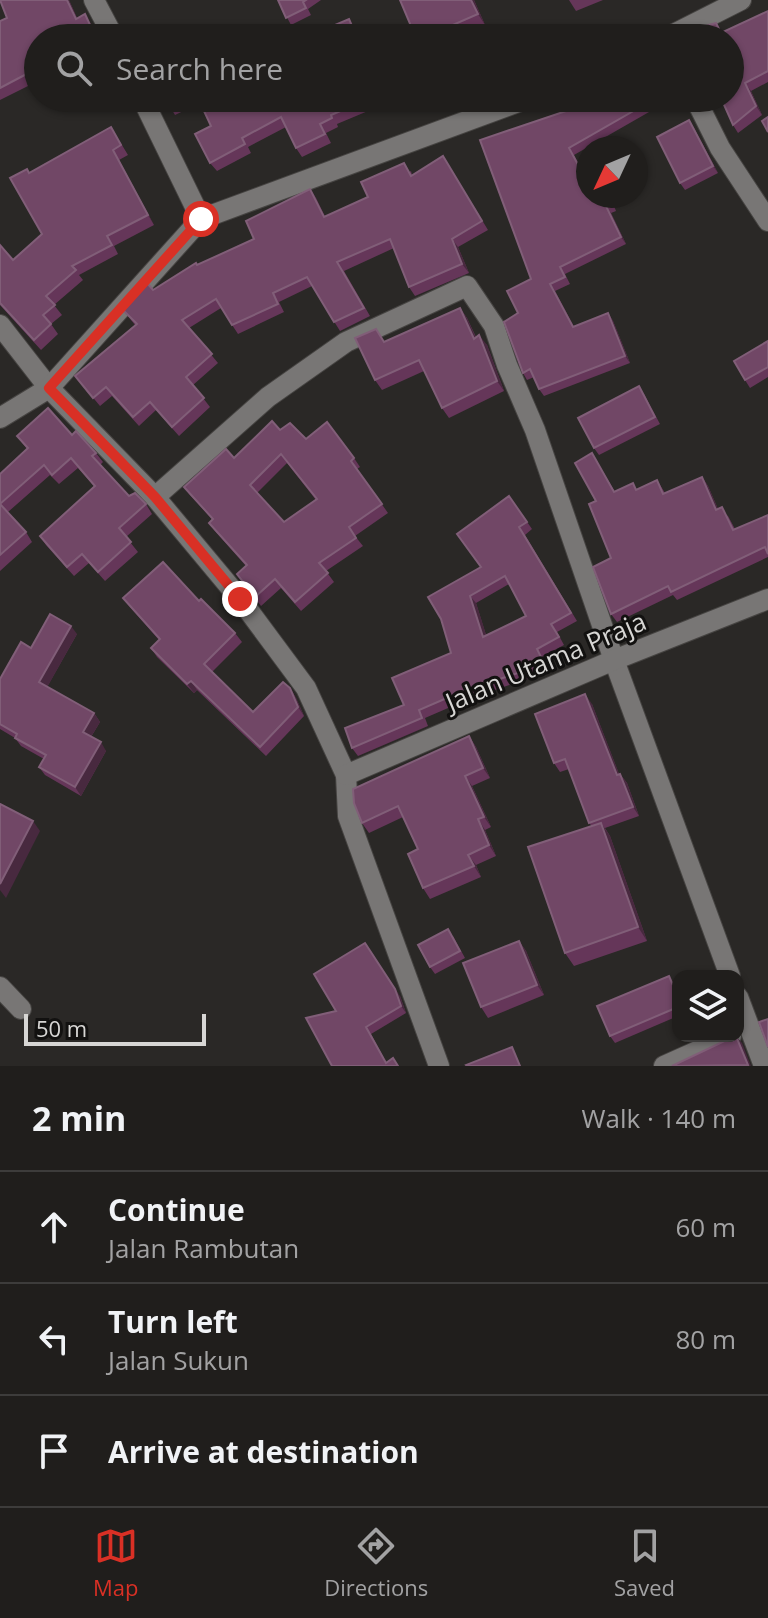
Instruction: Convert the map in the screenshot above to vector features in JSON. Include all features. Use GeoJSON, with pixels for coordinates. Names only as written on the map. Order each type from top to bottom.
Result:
{"type":"FeatureCollection","features":[{"type":"Feature","properties":{"kind":"street"},"geometry":{"type":"LineString","coordinates":[[94,0],[107,24]]}},
{"type":"Feature","properties":{"kind":"street"},"geometry":{"type":"LineString","coordinates":[[694,24],[741,0]]}},
{"type":"Feature","properties":{"kind":"street"},"geometry":{"type":"LineString","coordinates":[[149,112],[201,219]]}},
{"type":"Feature","properties":{"kind":"street"},"geometry":{"type":"LineString","coordinates":[[0,418],[49,388],[201,219],[491,112]]}},
{"type":"Feature","properties":{"kind":"street"},"geometry":{"type":"LineString","coordinates":[[702,112],[720,148],[768,221]]}},
{"type":"Feature","properties":{"kind":"street"},"geometry":{"type":"LineString","coordinates":[[155,497],[268,397],[346,342],[467,286],[494,326],[535,430],[614,660],[728,970]]}},
{"type":"Feature","properties":{"kind":"street"},"geometry":{"type":"LineString","coordinates":[[0,325],[49,388],[155,497],[240,599],[306,688],[346,775],[348,816],[439,1066]]}},
{"type":"Feature","properties":{"kind":"street","name":"Jalan Utama Praja"},"geometry":{"type":"LineString","coordinates":[[346,775],[614,660],[768,599]]}},
{"type":"Feature","properties":{"kind":"street"},"geometry":{"type":"LineString","coordinates":[[0,987],[21,1009]]}},
{"type":"Feature","properties":{"kind":"street"},"geometry":{"type":"LineString","coordinates":[[664,1066],[747,1029],[764,1066]]}},
{"type":"Feature","properties":{"kind":"building"},"geometry":{"type":"Polygon","coordinates":[[[0,0],[67,0],[76,19],[85,14],[90,24],[24,24],[24,75],[0,88],[0,21],[7,18],[0,0]]]}},
{"type":"Feature","properties":{"kind":"building"},"geometry":{"type":"Polygon","coordinates":[[[278,0],[306,0],[303,2],[306,8],[286,18],[278,0]]]}},
{"type":"Feature","properties":{"kind":"building"},"geometry":{"type":"Polygon","coordinates":[[[400,0],[471,0],[478,14],[455,24],[410,24],[400,0]]]}},
{"type":"Feature","properties":{"kind":"building"},"geometry":{"type":"Polygon","coordinates":[[[768,11],[768,71],[745,83],[756,106],[733,125],[727,112],[744,112],[744,24],[740,24],[768,11]]]}},
{"type":"Feature","properties":{"kind":"building"},"geometry":{"type":"Polygon","coordinates":[[[204,112],[338,112],[320,124],[325,134],[296,148],[281,117],[242,138],[245,144],[210,163],[195,134],[211,126],[204,112]]]}},
{"type":"Feature","properties":{"kind":"building"},"geometry":{"type":"Polygon","coordinates":[[[563,112],[632,112],[590,136],[576,136],[576,144],[569,148],[576,161],[576,208],[607,208],[621,237],[560,267],[565,277],[550,284],[573,327],[608,313],[625,356],[539,389],[530,369],[523,373],[504,322],[518,313],[507,291],[531,279],[480,140],[563,112]]]}},
{"type":"Feature","properties":{"kind":"building"},"geometry":{"type":"Polygon","coordinates":[[[768,117],[768,132],[762,121],[768,117]]]}},
{"type":"Feature","properties":{"kind":"building"},"geometry":{"type":"Polygon","coordinates":[[[689,120],[713,166],[680,183],[657,137],[689,120]]]}},
{"type":"Feature","properties":{"kind":"building"},"geometry":{"type":"Polygon","coordinates":[[[111,127],[121,145],[113,150],[148,215],[107,236],[112,245],[72,266],[76,270],[46,296],[55,305],[43,315],[51,324],[34,340],[0,303],[0,245],[13,260],[42,234],[10,178],[27,169],[29,173],[111,127]]]}},
{"type":"Feature","properties":{"kind":"building"},"geometry":{"type":"Polygon","coordinates":[[[443,156],[482,221],[452,239],[462,264],[409,287],[390,239],[337,262],[364,308],[334,322],[307,277],[273,293],[278,304],[232,325],[216,299],[182,320],[212,354],[186,377],[204,398],[172,427],[150,402],[133,417],[106,387],[93,398],[75,376],[137,324],[123,310],[147,283],[153,290],[196,263],[254,239],[246,221],[310,189],[324,217],[368,197],[361,182],[404,163],[411,176],[443,156]]]}},
{"type":"Feature","properties":{"kind":"building"},"geometry":{"type":"Polygon","coordinates":[[[460,308],[474,339],[479,335],[497,381],[442,408],[419,360],[375,380],[355,338],[376,329],[384,342],[460,308]]]}},
{"type":"Feature","properties":{"kind":"building"},"geometry":{"type":"Polygon","coordinates":[[[768,341],[768,367],[745,380],[734,361],[768,341]]]}},
{"type":"Feature","properties":{"kind":"building"},"geometry":{"type":"Polygon","coordinates":[[[639,386],[655,417],[594,448],[578,418],[639,386]]]}},
{"type":"Feature","properties":{"kind":"building"},"geometry":{"type":"Polygon","coordinates":[[[48,408],[72,435],[76,431],[96,453],[92,456],[129,496],[135,493],[146,504],[119,528],[131,542],[98,572],[82,554],[67,567],[40,536],[95,486],[71,458],[52,475],[44,465],[0,504],[0,474],[28,448],[17,436],[48,408]]]}},
{"type":"Feature","properties":{"kind":"building"},"geometry":{"type":"Polygon","coordinates":[[[272,421],[280,430],[290,423],[306,439],[327,422],[382,504],[349,527],[356,538],[319,563],[328,573],[295,602],[275,579],[255,597],[237,574],[247,565],[209,523],[213,519],[184,487],[226,449],[234,458],[272,421]],[[281,454],[250,485],[284,522],[317,499],[281,454]]]}},
{"type":"Feature","properties":{"kind":"building"},"geometry":{"type":"Polygon","coordinates":[[[592,453],[614,492],[633,483],[636,490],[657,480],[663,494],[702,477],[716,510],[722,507],[733,530],[768,515],[768,554],[765,547],[671,592],[668,586],[611,614],[593,567],[611,558],[589,504],[596,501],[575,463],[592,453]]]}},
{"type":"Feature","properties":{"kind":"building"},"geometry":{"type":"Polygon","coordinates":[[[509,496],[527,522],[519,527],[571,613],[551,624],[559,637],[537,649],[543,661],[419,710],[422,718],[352,748],[345,728],[404,705],[392,678],[451,653],[441,619],[428,597],[481,567],[457,534],[509,496]],[[505,576],[470,596],[483,637],[526,616],[505,576]]]}},
{"type":"Feature","properties":{"kind":"building"},"geometry":{"type":"Polygon","coordinates":[[[0,504],[26,532],[0,555],[0,504]]]}},
{"type":"Feature","properties":{"kind":"building"},"geometry":{"type":"Polygon","coordinates":[[[163,562],[199,601],[201,599],[235,633],[204,664],[253,712],[283,682],[290,688],[298,707],[260,747],[191,681],[187,684],[151,648],[160,639],[123,598],[163,562]]]}},
{"type":"Feature","properties":{"kind":"building"},"geometry":{"type":"Polygon","coordinates":[[[50,614],[71,626],[39,682],[94,713],[83,732],[101,742],[75,787],[39,767],[46,755],[15,738],[17,734],[0,724],[0,679],[21,642],[31,648],[50,614]]]}},
{"type":"Feature","properties":{"kind":"building"},"geometry":{"type":"Polygon","coordinates":[[[585,694],[633,807],[589,823],[565,759],[554,763],[535,714],[585,694]]]}},
{"type":"Feature","properties":{"kind":"building"},"geometry":{"type":"Polygon","coordinates":[[[469,736],[483,768],[465,776],[484,817],[478,819],[489,845],[468,855],[474,866],[423,888],[408,854],[418,849],[398,806],[362,823],[354,803],[353,789],[469,736]]]}},
{"type":"Feature","properties":{"kind":"building"},"geometry":{"type":"Polygon","coordinates":[[[0,804],[33,821],[0,884],[0,804]]]}},
{"type":"Feature","properties":{"kind":"building"},"geometry":{"type":"Polygon","coordinates":[[[601,823],[638,927],[565,953],[528,847],[601,823]]]}},
{"type":"Feature","properties":{"kind":"building"},"geometry":{"type":"Polygon","coordinates":[[[448,929],[460,951],[430,967],[418,945],[448,929]]]}},
{"type":"Feature","properties":{"kind":"building"},"geometry":{"type":"Polygon","coordinates":[[[519,941],[537,985],[481,1007],[463,963],[519,941]]]}},
{"type":"Feature","properties":{"kind":"building"},"geometry":{"type":"Polygon","coordinates":[[[365,943],[395,989],[401,1006],[366,1027],[386,1063],[393,1058],[398,1066],[332,1066],[306,1018],[336,1011],[314,974],[365,943]]]}},
{"type":"Feature","properties":{"kind":"building"},"geometry":{"type":"Polygon","coordinates":[[[669,976],[672,983],[672,1010],[610,1036],[597,1006],[669,976]]]}},
{"type":"Feature","properties":{"kind":"building"},"geometry":{"type":"Polygon","coordinates":[[[768,1019],[768,1047],[759,1022],[768,1019]]]}},
{"type":"Feature","properties":{"kind":"building"},"geometry":{"type":"Polygon","coordinates":[[[723,1042],[738,1042],[748,1065],[672,1066],[723,1042]]]}},
{"type":"Feature","properties":{"kind":"building"},"geometry":{"type":"Polygon","coordinates":[[[512,1047],[520,1066],[466,1065],[512,1047]]]}},
{"type":"Feature","properties":{"kind":"route"},"geometry":{"type":"LineString","coordinates":[[201,219],[49,388],[155,497],[240,599]]}}]}
